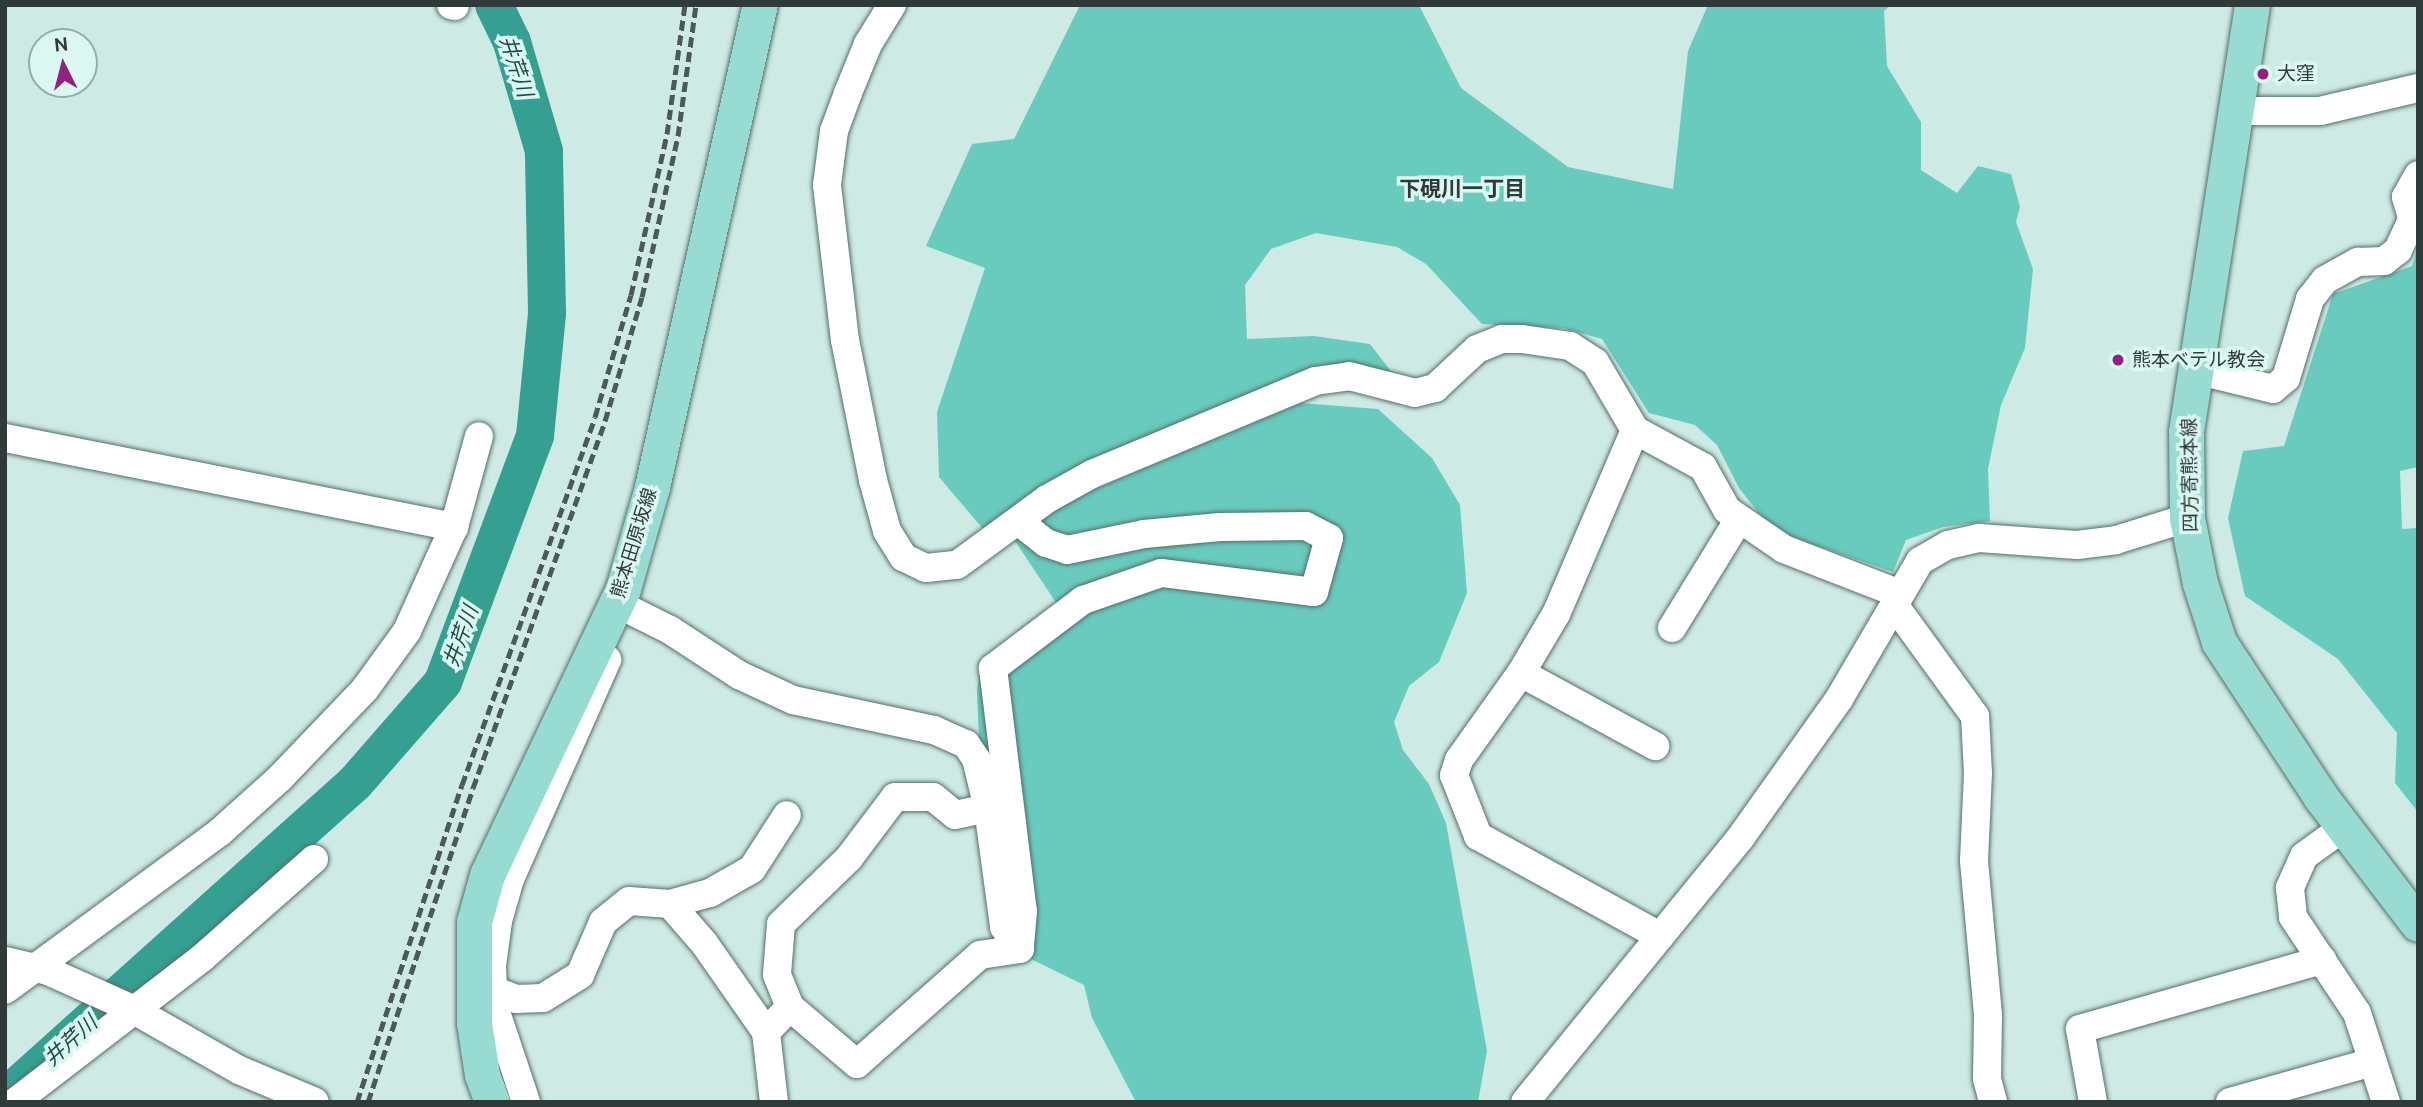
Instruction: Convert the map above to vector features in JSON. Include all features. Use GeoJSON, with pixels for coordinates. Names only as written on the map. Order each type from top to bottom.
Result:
{"type":"FeatureCollection","features":[{"type":"Feature","properties":{"kind":"main road","name":"熊本田原坂線"},"geometry":{"type":"LineString","coordinates":[[492,1102],[482,1075],[474,1023],[474,922],[487,875],[622,589],[652,487],[760,5]]}},
{"type":"Feature","properties":{"kind":"main road","name":"四方寄熊本線"},"geometry":{"type":"LineString","coordinates":[[2252,5],[2186,432],[2187,518],[2200,583],[2219,642],[2344,827],[2418,924]]}},
{"type":"Feature","properties":{"kind":"street"},"geometry":{"type":"LineString","coordinates":[[892,5],[868,44],[834,131],[827,184],[829,234],[845,340],[873,480],[887,531],[903,557],[926,568],[957,565],[1092,474],[1315,381],[1349,376],[1415,393],[1435,388],[1477,349],[1502,339],[1570,345],[1594,362],[1635,430],[1703,467],[1727,510],[1784,550],[1897,600],[1975,716],[1978,773],[1974,861],[1988,1015],[1987,1079],[1993,1102]]}},
{"type":"Feature","properties":{"kind":"street"},"geometry":{"type":"LineString","coordinates":[[2235,111],[2320,111],[2418,88]]}},
{"type":"Feature","properties":{"kind":"street"},"geometry":{"type":"LineString","coordinates":[[2195,370],[2273,389],[2286,378],[2309,299],[2325,280],[2358,262],[2384,261],[2398,250],[2415,213],[2406,197],[2418,175]]}},
{"type":"Feature","properties":{"kind":"street"},"geometry":{"type":"LineString","coordinates":[[1635,430],[1556,614],[1521,673],[1459,760],[1454,775],[1478,836],[1661,936]]}},
{"type":"Feature","properties":{"kind":"street"},"geometry":{"type":"LineString","coordinates":[[5,990],[41,968],[220,832],[299,758],[365,689],[407,631],[454,527],[480,436]]}},
{"type":"Feature","properties":{"kind":"street"},"geometry":{"type":"LineString","coordinates":[[5,438],[454,527]]}},
{"type":"Feature","properties":{"kind":"street"},"geometry":{"type":"LineString","coordinates":[[1525,1102],[1741,836],[1839,699],[1920,561],[1948,545],[1979,538],[2077,545],[2116,540],[2187,518]]}},
{"type":"Feature","properties":{"kind":"street"},"geometry":{"type":"LineString","coordinates":[[1672,628],[1739,519]]}},
{"type":"Feature","properties":{"kind":"street"},"geometry":{"type":"LineString","coordinates":[[1018,522],[1046,543],[1067,550],[1144,534],[1220,527],[1306,526],[1329,538],[1314,592],[1161,573],[1083,600],[993,668],[1023,911],[1020,949]]}},
{"type":"Feature","properties":{"kind":"street"},"geometry":{"type":"LineString","coordinates":[[526,1102],[505,1048],[493,990],[498,920],[510,879],[645,565]]}},
{"type":"Feature","properties":{"kind":"street"},"geometry":{"type":"LineString","coordinates":[[628,609],[670,630],[739,675],[793,700],[934,730],[966,744],[976,759],[988,808],[1004,926],[1020,949]]}},
{"type":"Feature","properties":{"kind":"street"},"geometry":{"type":"LineString","coordinates":[[1521,673],[1655,746]]}},
{"type":"Feature","properties":{"kind":"street"},"geometry":{"type":"LineString","coordinates":[[988,808],[955,815],[933,797],[895,797],[849,858],[781,924],[777,974],[790,1007],[857,1064],[980,955],[1020,949]]}},
{"type":"Feature","properties":{"kind":"street"},"geometry":{"type":"LineString","coordinates":[[493,990],[516,999],[543,999],[579,975],[603,922],[629,901],[670,904],[710,893],[752,869],[787,815]]}},
{"type":"Feature","properties":{"kind":"street"},"geometry":{"type":"LineString","coordinates":[[2344,827],[2304,856],[2290,888],[2293,917],[2357,1013],[2386,1102]]}},
{"type":"Feature","properties":{"kind":"street"},"geometry":{"type":"LineString","coordinates":[[15,1102],[132,1009],[203,957],[314,859]]}},
{"type":"Feature","properties":{"kind":"street"},"geometry":{"type":"LineString","coordinates":[[670,904],[704,943],[766,1032],[774,1102]]}},
{"type":"Feature","properties":{"kind":"street"},"geometry":{"type":"LineString","coordinates":[[2094,1102],[2080,1029],[2322,960]]}},
{"type":"Feature","properties":{"kind":"street"},"geometry":{"type":"LineString","coordinates":[[5,961],[41,968],[132,1009],[239,1070],[315,1102]]}},
{"type":"Feature","properties":{"kind":"street"},"geometry":{"type":"LineString","coordinates":[[766,1032],[790,1007]]}},
{"type":"Feature","properties":{"kind":"street"},"geometry":{"type":"LineString","coordinates":[[2230,1102],[2372,1062]]}},
{"type":"Feature","properties":{"kind":"green space"},"geometry":{"type":"Polygon","coordinates":[[[1080,5],[1419,5],[1461,88],[1568,167],[1673,189],[1688,51],[1708,5],[1891,5],[1884,11],[1887,66],[1921,122],[1921,170],[1957,193],[1978,166],[2011,174],[2020,207],[2016,222],[2033,269],[2025,348],[2001,405],[1988,469],[1990,521],[1943,527],[1906,540],[1893,572],[1772,530],[1739,488],[1717,445],[1695,425],[1649,413],[1602,339],[1563,328],[1482,324],[1426,264],[1397,247],[1316,233],[1271,249],[1245,285],[1247,339],[1314,336],[1370,344],[1393,374],[1357,370],[983,529],[939,477],[937,412],[985,268],[926,246],[972,144],[1014,139],[1080,5]]]}},
{"type":"Feature","properties":{"kind":"green space"},"geometry":{"type":"Polygon","coordinates":[[[2418,247],[2418,467],[2400,471],[2402,529],[2418,528],[2418,812],[2395,783],[2397,733],[2338,659],[2245,596],[2228,518],[2243,451],[2284,446],[2333,294],[2412,266],[2418,247]]]}},
{"type":"Feature","properties":{"kind":"green space"},"geometry":{"type":"Polygon","coordinates":[[[1301,403],[1378,409],[1432,458],[1460,505],[1467,593],[1439,662],[1409,686],[1394,722],[1403,750],[1429,784],[1446,823],[1487,1051],[1478,1102],[1136,1102],[1092,1018],[1084,985],[1029,958],[980,767],[977,691],[982,659],[1057,604],[1015,541],[1071,499],[1301,403]]]}},
{"type":"Feature","properties":{"kind":"waterway","name":"井芹川"},"geometry":{"type":"LineString","coordinates":[[5,1097],[355,783],[443,682],[535,436],[547,313],[544,151],[512,42],[494,5]]}},
{"type":"Feature","properties":{"kind":"railway"},"geometry":{"type":"LineString","coordinates":[[357,1102],[462,785],[595,417],[631,295],[667,134],[685,5]]}},
{"type":"Feature","properties":{"kind":"railway"},"geometry":{"type":"LineString","coordinates":[[368,1102],[473,788],[605,421],[642,297],[678,136],[696,5]]}},
{"type":"Feature","properties":{"kind":"place","name":"大窪"},"geometry":{"type":"Point","coordinates":[2263,74]}},
{"type":"Feature","properties":{"kind":"place","name":"熊本ベテル教会"},"geometry":{"type":"Point","coordinates":[2118,360]}},
{"type":"Feature","properties":{"kind":"district","name":"下硯川一丁目"},"geometry":{"type":"Point","coordinates":[1462,188]}}]}
